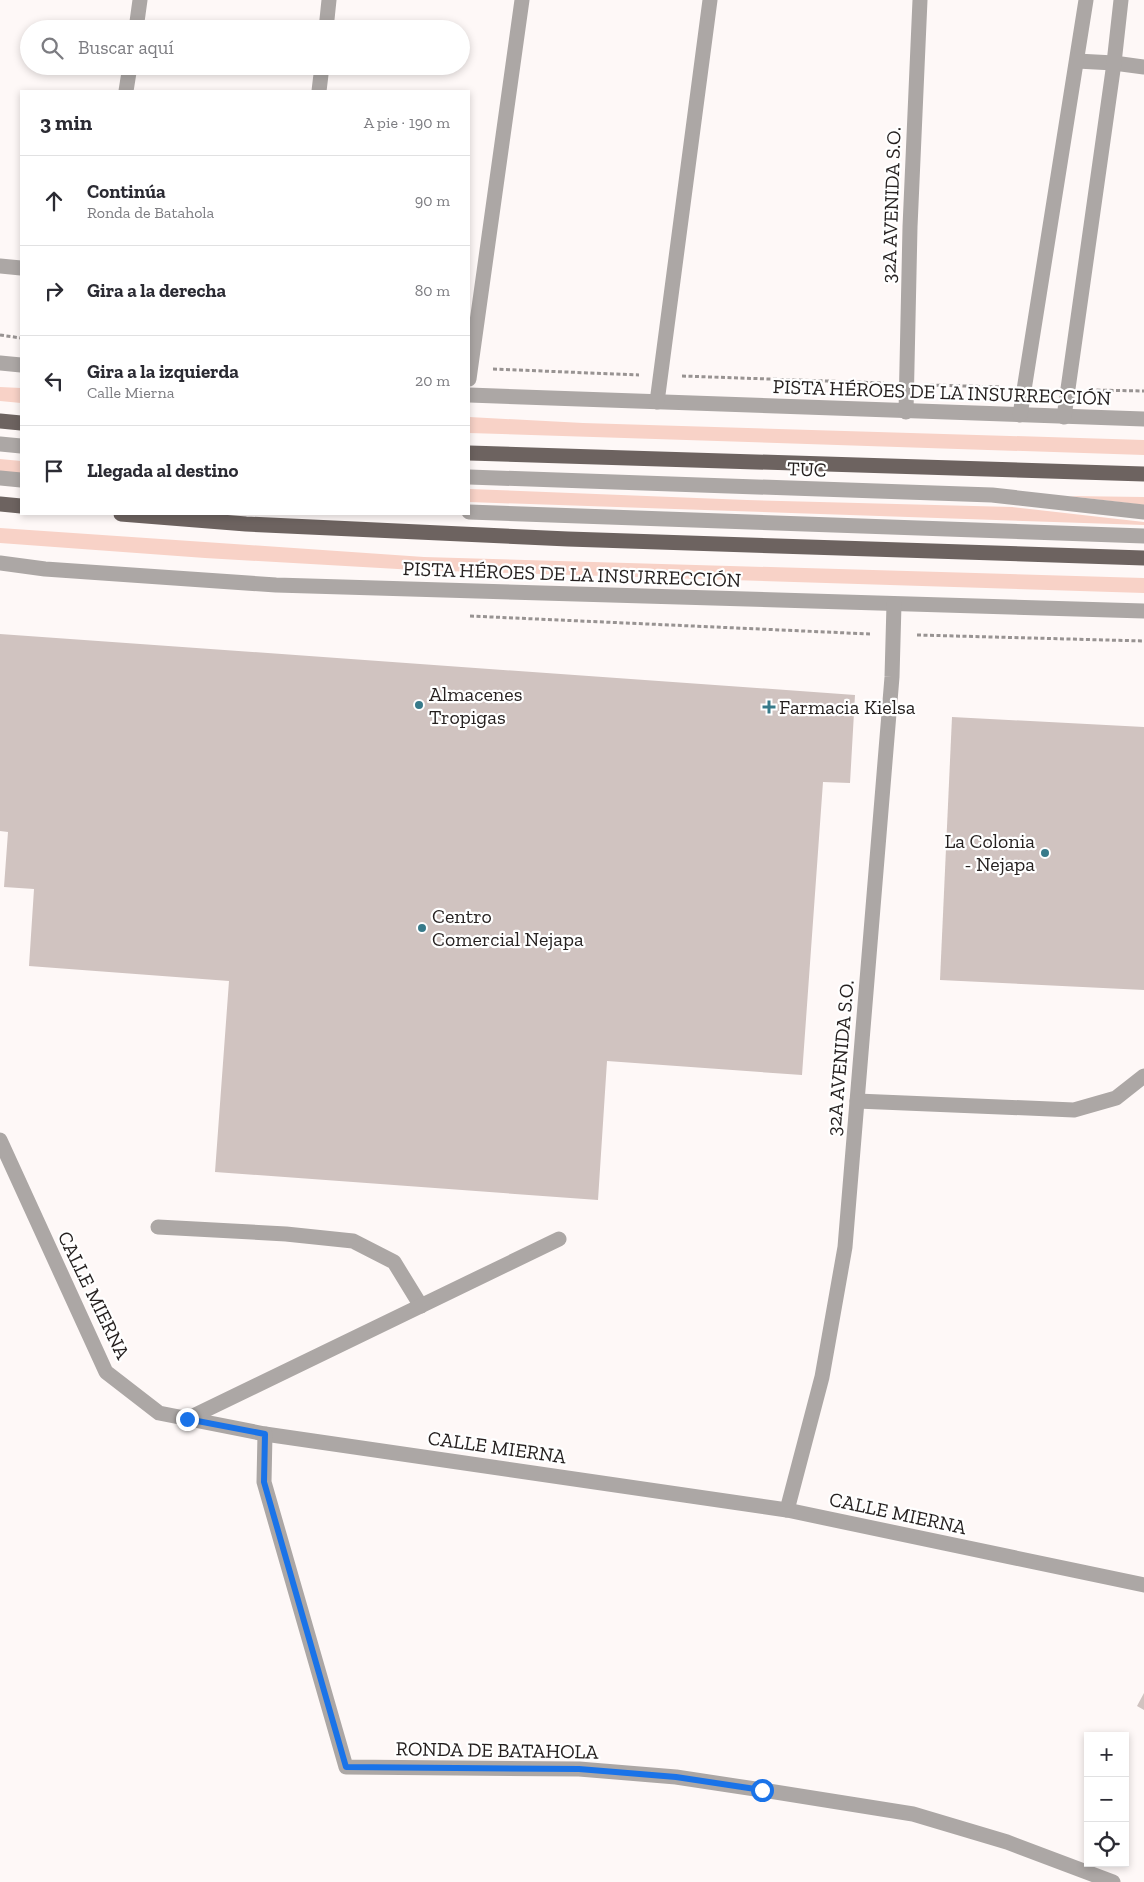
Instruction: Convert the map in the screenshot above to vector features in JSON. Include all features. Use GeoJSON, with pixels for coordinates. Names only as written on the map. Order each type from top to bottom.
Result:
{"type":"FeatureCollection","features":[{"type":"Feature","properties":{"kind":"main road"},"geometry":{"type":"LineString","coordinates":[[0,421],[20,423]]}},
{"type":"Feature","properties":{"kind":"main road"},"geometry":{"type":"LineString","coordinates":[[470,453],[1144,474]]}},
{"type":"Feature","properties":{"kind":"main road"},"geometry":{"type":"LineString","coordinates":[[0,504],[20,506]]}},
{"type":"Feature","properties":{"kind":"main road","name":"PISTA HÉROES DE LA INSURRECCIÓN"},"geometry":{"type":"LineString","coordinates":[[134,515],[246,524],[568,539],[1144,558]]}},
{"type":"Feature","properties":{"kind":"street"},"geometry":{"type":"LineString","coordinates":[[137,20],[140,0]]}},
{"type":"Feature","properties":{"kind":"street"},"geometry":{"type":"LineString","coordinates":[[327,20],[330,0]]}},
{"type":"Feature","properties":{"kind":"street"},"geometry":{"type":"LineString","coordinates":[[470,372],[522,0]]}},
{"type":"Feature","properties":{"kind":"street"},"geometry":{"type":"LineString","coordinates":[[657,402],[710,0]]}},
{"type":"Feature","properties":{"kind":"street","name":"32A AVENIDA S.O."},"geometry":{"type":"LineString","coordinates":[[906,412],[910,227],[920,0]]}},
{"type":"Feature","properties":{"kind":"street"},"geometry":{"type":"LineString","coordinates":[[1020,415],[1086,0]]}},
{"type":"Feature","properties":{"kind":"street"},"geometry":{"type":"LineString","coordinates":[[1064,417],[1114,63],[1121,0]]}},
{"type":"Feature","properties":{"kind":"street"},"geometry":{"type":"LineString","coordinates":[[1077,61],[1144,67]]}},
{"type":"Feature","properties":{"kind":"street"},"geometry":{"type":"LineString","coordinates":[[126,90],[129,75]]}},
{"type":"Feature","properties":{"kind":"street"},"geometry":{"type":"LineString","coordinates":[[319,90],[321,75]]}},
{"type":"Feature","properties":{"kind":"street"},"geometry":{"type":"LineString","coordinates":[[0,266],[20,268]]}},
{"type":"Feature","properties":{"kind":"street"},"geometry":{"type":"LineString","coordinates":[[0,363],[20,365]]}},
{"type":"Feature","properties":{"kind":"street","name":"PISTA HÉROES DE LA INSURRECCIÓN"},"geometry":{"type":"LineString","coordinates":[[470,395],[1144,419]]}},
{"type":"Feature","properties":{"kind":"street"},"geometry":{"type":"LineString","coordinates":[[0,444],[20,446]]}},
{"type":"Feature","properties":{"kind":"street","name":"TUC"},"geometry":{"type":"LineString","coordinates":[[470,477],[992,495],[1144,512]]}},
{"type":"Feature","properties":{"kind":"street"},"geometry":{"type":"LineString","coordinates":[[0,478],[20,480]]}},
{"type":"Feature","properties":{"kind":"street"},"geometry":{"type":"LineString","coordinates":[[470,512],[1144,536]]}},
{"type":"Feature","properties":{"kind":"street","name":"PISTA HÉROES DE LA INSURRECCIÓN"},"geometry":{"type":"LineString","coordinates":[[0,563],[276,585],[1144,611]]}},
{"type":"Feature","properties":{"kind":"street","name":"32A AVENIDA S.O."},"geometry":{"type":"LineString","coordinates":[[787,1510],[822,1378],[845,1247],[892,678],[894,604]]}},
{"type":"Feature","properties":{"kind":"street"},"geometry":{"type":"LineString","coordinates":[[857,1101],[1074,1110],[1116,1098],[1144,1076]]}},
{"type":"Feature","properties":{"kind":"street","name":"CALLE MIERNA"},"geometry":{"type":"LineString","coordinates":[[0,1140],[106,1372],[159,1413],[265,1434],[787,1510],[1144,1585]]}},
{"type":"Feature","properties":{"kind":"street"},"geometry":{"type":"LineString","coordinates":[[158,1227],[286,1234],[353,1241],[394,1262],[421,1306]]}},
{"type":"Feature","properties":{"kind":"street"},"geometry":{"type":"LineString","coordinates":[[187,1419],[559,1239]]}},
{"type":"Feature","properties":{"kind":"street","name":"RONDA DE BATAHOLA"},"geometry":{"type":"LineString","coordinates":[[265,1434],[264,1482],[346,1767],[579,1769],[676,1777],[743,1787],[913,1814],[1007,1842],[1113,1882]]}},
{"type":"Feature","properties":{"kind":"path"},"geometry":{"type":"LineString","coordinates":[[0,336],[20,338]]}},
{"type":"Feature","properties":{"kind":"shaded area"},"geometry":{"type":"Polygon","coordinates":[[[0,387],[20,388],[20,403],[0,401],[0,387]]]}},
{"type":"Feature","properties":{"kind":"shaded area"},"geometry":{"type":"Polygon","coordinates":[[[470,417],[583,423],[1144,440],[1144,455],[470,433],[470,417]]]}},
{"type":"Feature","properties":{"kind":"shaded area"},"geometry":{"type":"Polygon","coordinates":[[[0,459],[20,461],[20,474],[0,472],[0,459]]]}},
{"type":"Feature","properties":{"kind":"shaded area"},"geometry":{"type":"Polygon","coordinates":[[[470,489],[747,500],[1012,507],[1144,522],[1144,525],[470,502],[470,489]]]}},
{"type":"Feature","properties":{"kind":"shaded area"},"geometry":{"type":"Polygon","coordinates":[[[1069,496],[1144,497],[1144,505],[1069,496]]]}},
{"type":"Feature","properties":{"kind":"shaded area"},"geometry":{"type":"Polygon","coordinates":[[[0,528],[424,557],[1144,578],[1144,593],[415,570],[205,558],[0,543],[0,528]]]}},
{"type":"Feature","properties":{"kind":"building","name":"Centro Comercial Nejapa"},"geometry":{"type":"Polygon","coordinates":[[[0,634],[855,695],[850,783],[823,782],[802,1075],[607,1061],[598,1200],[215,1172],[229,981],[29,966],[34,889],[4,887],[8,832],[0,831],[0,634]]]}},
{"type":"Feature","properties":{"kind":"building","name":"La Colonia - Nejapa"},"geometry":{"type":"Polygon","coordinates":[[[952,717],[1144,727],[1144,990],[940,980],[952,717]]]}},
{"type":"Feature","properties":{"kind":"building"},"geometry":{"type":"Polygon","coordinates":[[[1144,1693],[1144,1710],[1137,1706],[1144,1693]]]}},
{"type":"Feature","properties":{"kind":"place","name":"Almacenes Tropigas"},"geometry":{"type":"Point","coordinates":[419,705]}},
{"type":"Feature","properties":{"kind":"place","name":"Farmacia Kielsa"},"geometry":{"type":"Point","coordinates":[769,707]}},
{"type":"Feature","properties":{"kind":"place","name":"La Colonia - Nejapa"},"geometry":{"type":"Point","coordinates":[1045,853]}},
{"type":"Feature","properties":{"kind":"place","name":"Centro Comercial Nejapa"},"geometry":{"type":"Point","coordinates":[422,928]}},
{"type":"Feature","properties":{"kind":"route"},"geometry":{"type":"LineString","coordinates":[[187,1419],[265,1434],[264,1482],[346,1767],[579,1769],[676,1777],[762,1790]]}}]}
